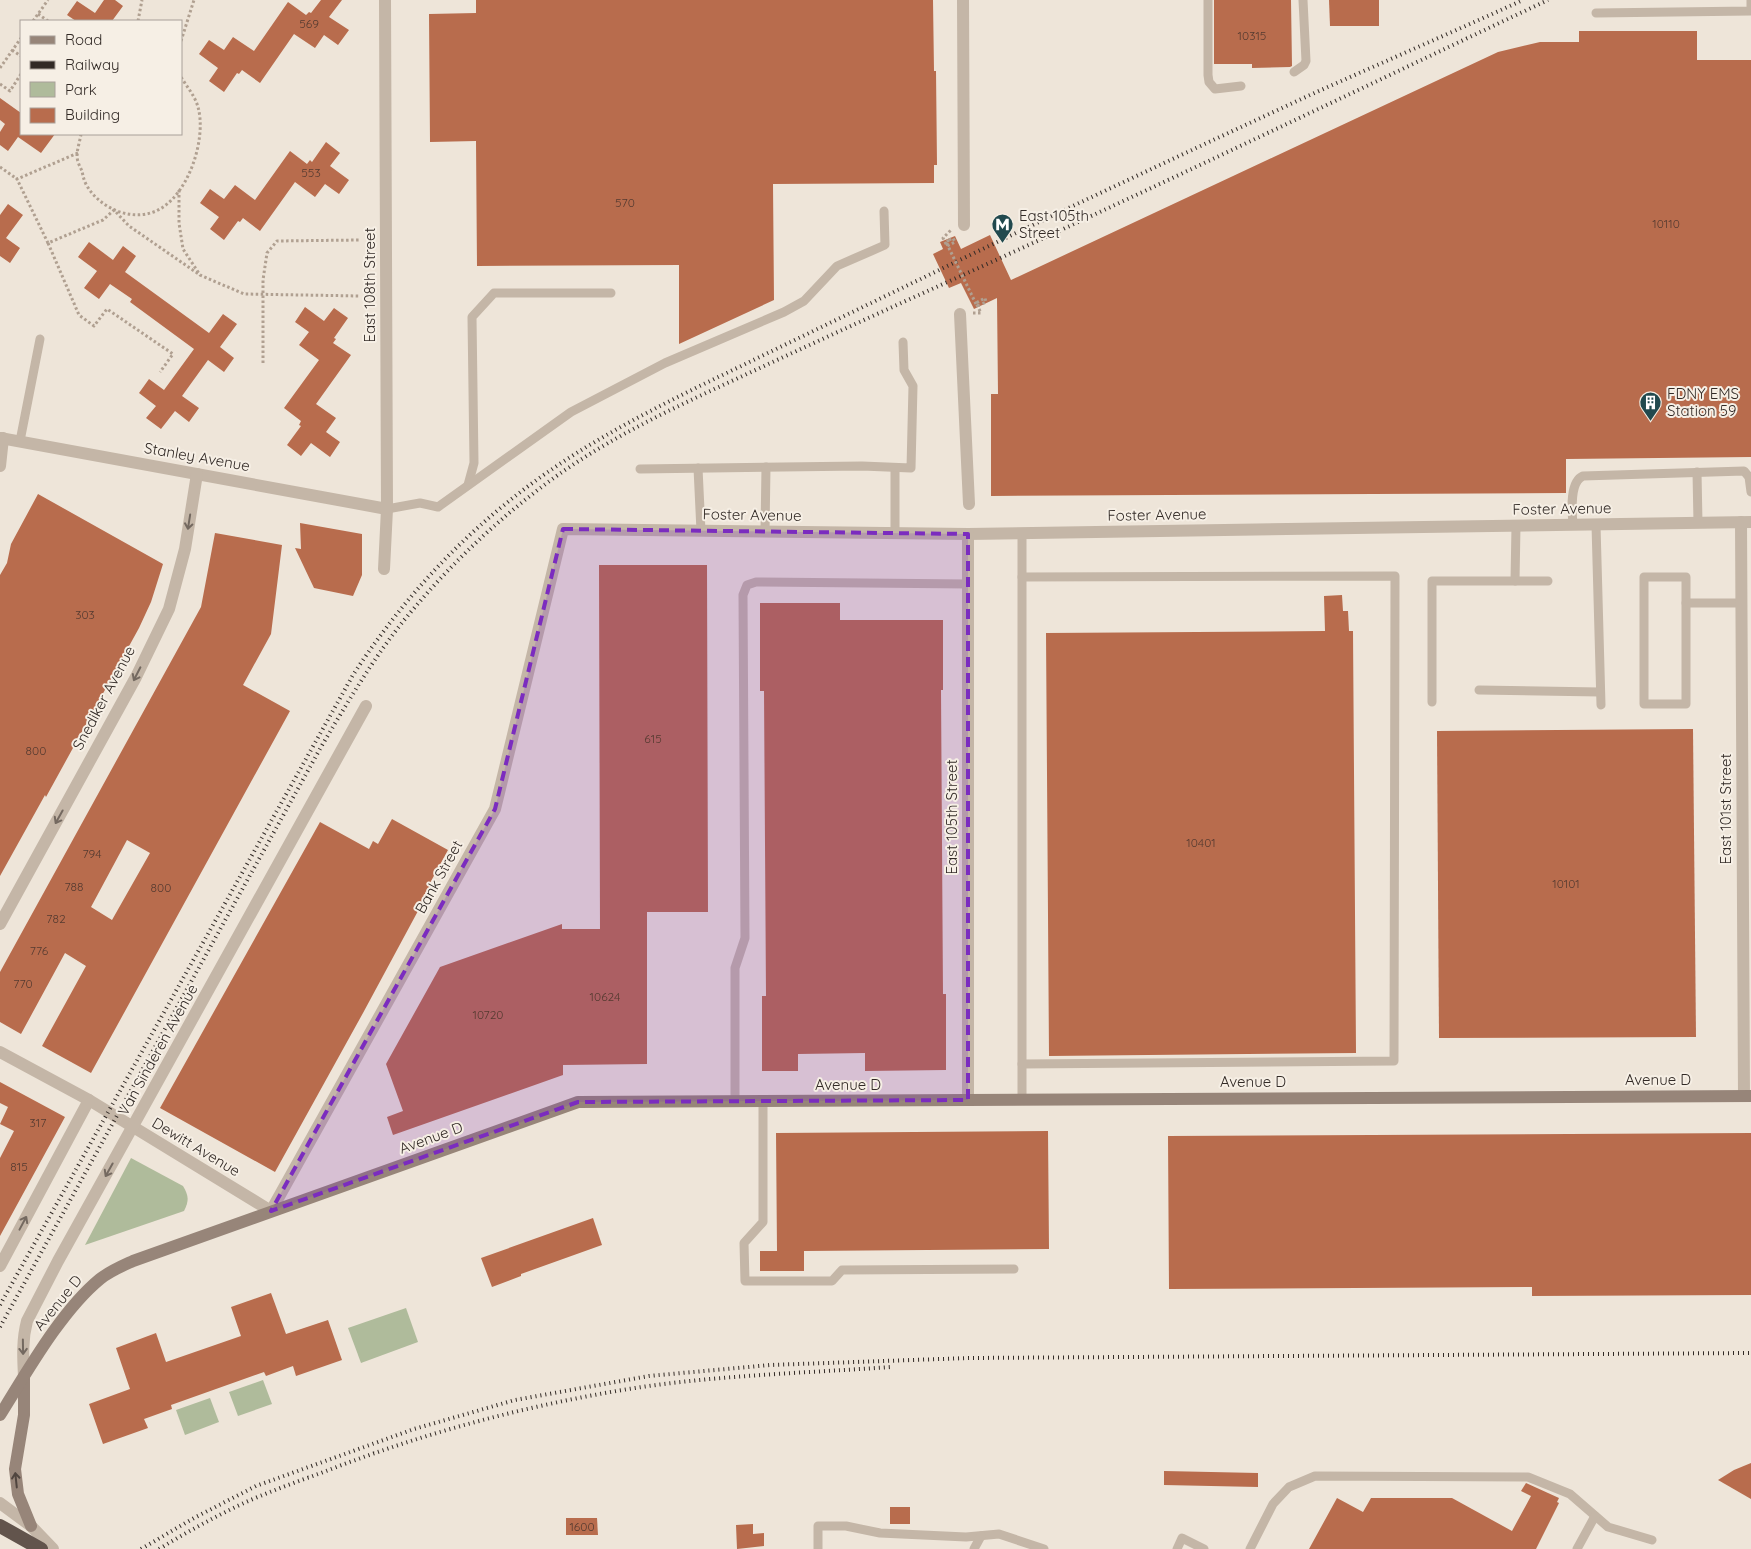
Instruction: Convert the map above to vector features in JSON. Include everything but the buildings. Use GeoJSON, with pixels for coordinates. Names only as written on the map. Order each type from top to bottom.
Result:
{"type":"FeatureCollection","features":[{"type":"Feature","properties":{"kind":"highway"},"geometry":{"type":"LineString","coordinates":[[0,1526],[41,1549]]}},
{"type":"Feature","properties":{"kind":"main road","name":"Avenue D"},"geometry":{"type":"LineString","coordinates":[[24,1376],[63,1319],[88,1290],[113,1270],[133,1261],[578,1102],[1747,1096]]}},
{"type":"Feature","properties":{"kind":"main road"},"geometry":{"type":"LineString","coordinates":[[0,1414],[24,1376]]}},
{"type":"Feature","properties":{"kind":"main road"},"geometry":{"type":"LineString","coordinates":[[24,1376],[24,1415],[15,1469],[18,1494],[31,1526]]}},
{"type":"Feature","properties":{"kind":"street","name":"East 108th Street"},"geometry":{"type":"LineString","coordinates":[[384,569],[387,509],[385,0]]}},
{"type":"Feature","properties":{"kind":"street"},"geometry":{"type":"LineString","coordinates":[[963,0],[964,225]]}},
{"type":"Feature","properties":{"kind":"street"},"geometry":{"type":"LineString","coordinates":[[960,314],[969,504]]}},
{"type":"Feature","properties":{"kind":"street","name":"Stanley Avenue"},"geometry":{"type":"LineString","coordinates":[[2,438],[387,509]]}},
{"type":"Feature","properties":{"kind":"street"},"geometry":{"type":"LineString","coordinates":[[0,466],[2,438]]}},
{"type":"Feature","properties":{"kind":"street","name":"Snediker Avenue"},"geometry":{"type":"LineString","coordinates":[[0,924],[136,677],[170,609],[185,550],[197,474]]}},
{"type":"Feature","properties":{"kind":"street","name":"Foster Avenue"},"geometry":{"type":"LineString","coordinates":[[563,529],[1022,534],[1746,522]]}},
{"type":"Feature","properties":{"kind":"street","name":"East 101st Street"},"geometry":{"type":"LineString","coordinates":[[1746,522],[1741,602],[1747,1096]]}},
{"type":"Feature","properties":{"kind":"street","name":"Bank Street"},"geometry":{"type":"LineString","coordinates":[[271,1212],[495,809],[563,529]]}},
{"type":"Feature","properties":{"kind":"street","name":"East 105th Street"},"geometry":{"type":"LineString","coordinates":[[968,534],[968,1100]]}},
{"type":"Feature","properties":{"kind":"street","name":"Van Sinderen Avenue"},"geometry":{"type":"LineString","coordinates":[[24,1376],[23,1339],[27,1321],[58,1261],[366,706]]}},
{"type":"Feature","properties":{"kind":"street","name":"Dewitt Avenue"},"geometry":{"type":"LineString","coordinates":[[0,1052],[89,1100],[271,1212]]}},
{"type":"Feature","properties":{"kind":"street"},"geometry":{"type":"LineString","coordinates":[[0,1266],[89,1100]]}},
{"type":"Feature","properties":{"kind":"street"},"geometry":{"type":"LineString","coordinates":[[0,1503],[31,1526],[53,1549]]}},
{"type":"Feature","properties":{"kind":"lane"},"geometry":{"type":"LineString","coordinates":[[1208,0],[1209,82],[1215,89],[1241,86]]}},
{"type":"Feature","properties":{"kind":"lane"},"geometry":{"type":"LineString","coordinates":[[1294,72],[1304,65],[1306,61],[1303,0]]}},
{"type":"Feature","properties":{"kind":"lane"},"geometry":{"type":"LineString","coordinates":[[1596,13],[1750,11],[1751,0]]}},
{"type":"Feature","properties":{"kind":"lane"},"geometry":{"type":"LineString","coordinates":[[387,509],[420,503],[438,507],[571,412],[665,363],[784,312],[804,301],[837,266],[884,245],[884,211]]}},
{"type":"Feature","properties":{"kind":"lane"},"geometry":{"type":"LineString","coordinates":[[468,485],[474,463],[472,317],[494,293],[611,293]]}},
{"type":"Feature","properties":{"kind":"lane"},"geometry":{"type":"LineString","coordinates":[[20,441],[40,339]]}},
{"type":"Feature","properties":{"kind":"lane"},"geometry":{"type":"LineString","coordinates":[[640,468],[862,466],[911,468],[913,386],[904,370],[903,342]]}},
{"type":"Feature","properties":{"kind":"lane"},"geometry":{"type":"LineString","coordinates":[[765,532],[766,467]]}},
{"type":"Feature","properties":{"kind":"lane"},"geometry":{"type":"LineString","coordinates":[[698,468],[701,531]]}},
{"type":"Feature","properties":{"kind":"lane"},"geometry":{"type":"LineString","coordinates":[[895,468],[895,533]]}},
{"type":"Feature","properties":{"kind":"lane"},"geometry":{"type":"LineString","coordinates":[[1573,525],[1573,495],[1577,481],[1580,478],[1744,471],[1750,477],[1751,492]]}},
{"type":"Feature","properties":{"kind":"lane"},"geometry":{"type":"LineString","coordinates":[[1696,472],[1698,523]]}},
{"type":"Feature","properties":{"kind":"lane"},"geometry":{"type":"LineString","coordinates":[[1596,525],[1601,705]]}},
{"type":"Feature","properties":{"kind":"lane"},"geometry":{"type":"LineString","coordinates":[[1515,581],[1516,526]]}},
{"type":"Feature","properties":{"kind":"lane"},"geometry":{"type":"LineString","coordinates":[[1022,534],[1022,1100]]}},
{"type":"Feature","properties":{"kind":"lane"},"geometry":{"type":"LineString","coordinates":[[1022,577],[1395,576],[1394,1061],[1022,1064]]}},
{"type":"Feature","properties":{"kind":"lane"},"geometry":{"type":"LineString","coordinates":[[1644,577],[1686,577],[1686,603],[1686,704],[1644,704],[1644,577]]}},
{"type":"Feature","properties":{"kind":"lane"},"geometry":{"type":"LineString","coordinates":[[1432,702],[1432,581],[1548,582]]}},
{"type":"Feature","properties":{"kind":"lane"},"geometry":{"type":"LineString","coordinates":[[735,1102],[735,968],[744,938],[743,595],[747,585],[756,582],[968,584]]}},
{"type":"Feature","properties":{"kind":"lane"},"geometry":{"type":"LineString","coordinates":[[1686,603],[1741,602]]}},
{"type":"Feature","properties":{"kind":"lane"},"geometry":{"type":"LineString","coordinates":[[1480,690],[1600,692]]}},
{"type":"Feature","properties":{"kind":"lane"},"geometry":{"type":"LineString","coordinates":[[763,1102],[764,1222],[744,1243],[745,1282],[832,1281],[842,1270],[1014,1269]]}},
{"type":"Feature","properties":{"kind":"lane"},"geometry":{"type":"LineString","coordinates":[[1250,1549],[1274,1504],[1288,1487],[1315,1476],[1528,1477],[1570,1494],[1608,1527],[1652,1540]]}},
{"type":"Feature","properties":{"kind":"lane"},"geometry":{"type":"LineString","coordinates":[[1577,1549],[1595,1516]]}},
{"type":"Feature","properties":{"kind":"lane"},"geometry":{"type":"LineString","coordinates":[[818,1549],[818,1526],[846,1526],[880,1533],[966,1537],[999,1534],[1044,1549]]}},
{"type":"Feature","properties":{"kind":"lane"},"geometry":{"type":"LineString","coordinates":[[974,1549],[981,1536]]}},
{"type":"Feature","properties":{"kind":"lane"},"geometry":{"type":"LineString","coordinates":[[1177,1549],[1182,1538],[1204,1549]]}},
{"type":"Feature","properties":{"kind":"path"},"geometry":{"type":"LineString","coordinates":[[34,20],[48,0]]}},
{"type":"Feature","properties":{"kind":"path"},"geometry":{"type":"LineString","coordinates":[[138,20],[142,0]]}},
{"type":"Feature","properties":{"kind":"path"},"geometry":{"type":"LineString","coordinates":[[182,38],[194,0]]}},
{"type":"Feature","properties":{"kind":"path"},"geometry":{"type":"LineString","coordinates":[[38,14],[47,20]]}},
{"type":"Feature","properties":{"kind":"path"},"geometry":{"type":"LineString","coordinates":[[0,68],[2,61],[20,39]]}},
{"type":"Feature","properties":{"kind":"path"},"geometry":{"type":"LineString","coordinates":[[12,50],[20,55]]}},
{"type":"Feature","properties":{"kind":"path"},"geometry":{"type":"LineString","coordinates":[[0,84],[10,91],[20,76]]}},
{"type":"Feature","properties":{"kind":"path"},"geometry":{"type":"LineString","coordinates":[[81,135],[77,158],[86,185],[103,205],[134,215],[156,211],[169,202],[188,178],[197,154],[199,133],[198,108],[182,78]]}},
{"type":"Feature","properties":{"kind":"path"},"geometry":{"type":"LineString","coordinates":[[17,179],[78,153]]}},
{"type":"Feature","properties":{"kind":"path"},"geometry":{"type":"LineString","coordinates":[[0,167],[17,179],[48,243],[79,315],[94,326],[107,309],[173,354],[160,372]]}},
{"type":"Feature","properties":{"kind":"path"},"geometry":{"type":"LineString","coordinates":[[179,189],[179,222],[183,248],[200,275]]}},
{"type":"Feature","properties":{"kind":"path"},"geometry":{"type":"LineString","coordinates":[[48,243],[103,220],[114,210]]}},
{"type":"Feature","properties":{"kind":"path"},"geometry":{"type":"LineString","coordinates":[[114,210],[129,226],[200,275],[244,294],[263,296],[360,296]]}},
{"type":"Feature","properties":{"kind":"path"},"geometry":{"type":"LineString","coordinates":[[944,241],[947,246],[951,244],[954,242],[953,238],[946,242],[977,306],[986,302],[985,298],[976,303],[978,307]]}},
{"type":"Feature","properties":{"kind":"path"},"geometry":{"type":"LineString","coordinates":[[263,363],[263,280],[267,253],[277,241],[360,240]]}},
{"type":"Feature","properties":{"kind":"highlighted area"},"geometry":{"type":"Polygon","coordinates":[[[563,529],[968,534],[968,1100],[578,1102],[271,1211],[495,809],[563,529]]]}},
{"type":"Feature","properties":{"kind":"green space"},"geometry":{"type":"Polygon","coordinates":[[[131,1158],[183,1186],[188,1198],[184,1211],[85,1245],[131,1158]]]}},
{"type":"Feature","properties":{"kind":"green space"},"geometry":{"type":"Polygon","coordinates":[[[406,1308],[418,1342],[361,1363],[348,1328],[406,1308]]]}},
{"type":"Feature","properties":{"kind":"green space"},"geometry":{"type":"Polygon","coordinates":[[[263,1380],[272,1404],[238,1416],[229,1392],[263,1380]]]}},
{"type":"Feature","properties":{"kind":"green space"},"geometry":{"type":"Polygon","coordinates":[[[210,1398],[219,1422],[185,1435],[176,1410],[210,1398]]]}},
{"type":"Feature","properties":{"kind":"railway"},"geometry":{"type":"LineString","coordinates":[[0,1305],[353,675],[403,606],[440,564],[481,524],[558,465],[616,429],[677,397],[1123,182],[1310,95],[1523,0]]}},
{"type":"Feature","properties":{"kind":"railway"},"geometry":{"type":"LineString","coordinates":[[0,1327],[321,747],[359,684],[390,638],[417,605],[450,568],[504,517],[567,469],[617,438],[669,411],[1110,207],[1548,0]]}},
{"type":"Feature","properties":{"kind":"railway"},"geometry":{"type":"LineString","coordinates":[[141,1549],[194,1518],[256,1486],[414,1429],[515,1400],[649,1376],[770,1365],[969,1358],[1751,1353]]}},
{"type":"Feature","properties":{"kind":"railway"},"geometry":{"type":"LineString","coordinates":[[159,1549],[191,1530],[246,1502],[284,1487],[398,1445],[515,1412],[595,1395],[667,1384],[731,1377],[891,1367]]}},
{"type":"Feature","properties":{"kind":"place","name":"East 105th Street"},"geometry":{"type":"Point","coordinates":[1003,244]}},
{"type":"Feature","properties":{"kind":"place","name":"FDNY EMS Station 59"},"geometry":{"type":"Point","coordinates":[1651,422]}}]}
